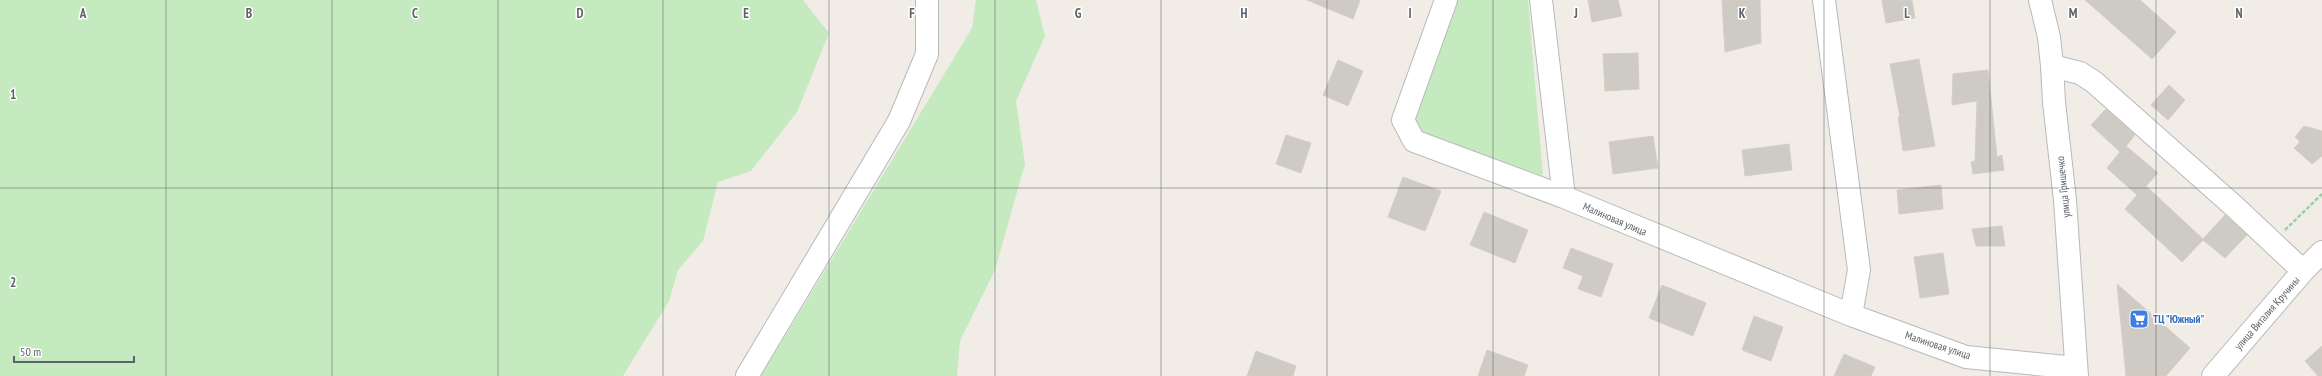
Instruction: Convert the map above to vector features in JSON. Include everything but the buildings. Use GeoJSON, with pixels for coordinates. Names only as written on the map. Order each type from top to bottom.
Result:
{"type":"FeatureCollection","features":[{"type":"Feature","properties":{"kind":"street"},"geometry":{"type":"LineString","coordinates":[[746,376],[899,122],[927,54],[927,0]]}},
{"type":"Feature","properties":{"kind":"street","name":"Малиновая улица"},"geometry":{"type":"LineString","coordinates":[[1446,0],[1403,120],[1414,141],[1564,197],[1851,315],[1966,356],[2077,372]]}},
{"type":"Feature","properties":{"kind":"street"},"geometry":{"type":"LineString","coordinates":[[1541,0],[1564,197]]}},
{"type":"Feature","properties":{"kind":"street"},"geometry":{"type":"LineString","coordinates":[[1824,0],[1859,270],[1851,315]]}},
{"type":"Feature","properties":{"kind":"street","name":"улица Гришечко"},"geometry":{"type":"LineString","coordinates":[[2040,0],[2049,37],[2052,66],[2054,102],[2065,200],[2077,372]]}},
{"type":"Feature","properties":{"kind":"street"},"geometry":{"type":"LineString","coordinates":[[2052,66],[2080,73],[2094,82],[2236,208],[2303,271]]}},
{"type":"Feature","properties":{"kind":"street","name":"улица Виталия Кручины"},"geometry":{"type":"LineString","coordinates":[[2213,376],[2303,271],[2322,252]]}},
{"type":"Feature","properties":{"kind":"path"},"geometry":{"type":"LineString","coordinates":[[2272,242],[2322,194]]}},
{"type":"Feature","properties":{"kind":"green space"},"geometry":{"type":"Polygon","coordinates":[[[0,0],[803,0],[829,33],[797,112],[751,171],[718,182],[703,241],[678,270],[669,301],[623,376],[0,376],[0,0]]]}},
{"type":"Feature","properties":{"kind":"green space"},"geometry":{"type":"Polygon","coordinates":[[[976,0],[1036,0],[1045,36],[1016,101],[1025,164],[995,270],[960,341],[957,376],[761,376],[972,28],[976,0]]]}},
{"type":"Feature","properties":{"kind":"green space"},"geometry":{"type":"Polygon","coordinates":[[[1454,0],[1528,0],[1543,176],[1422,135],[1413,119],[1454,0]]]}},
{"type":"Feature","properties":{"kind":"place","name":"ТЦ \"Южный\""},"geometry":{"type":"Point","coordinates":[2139,319]}}]}
